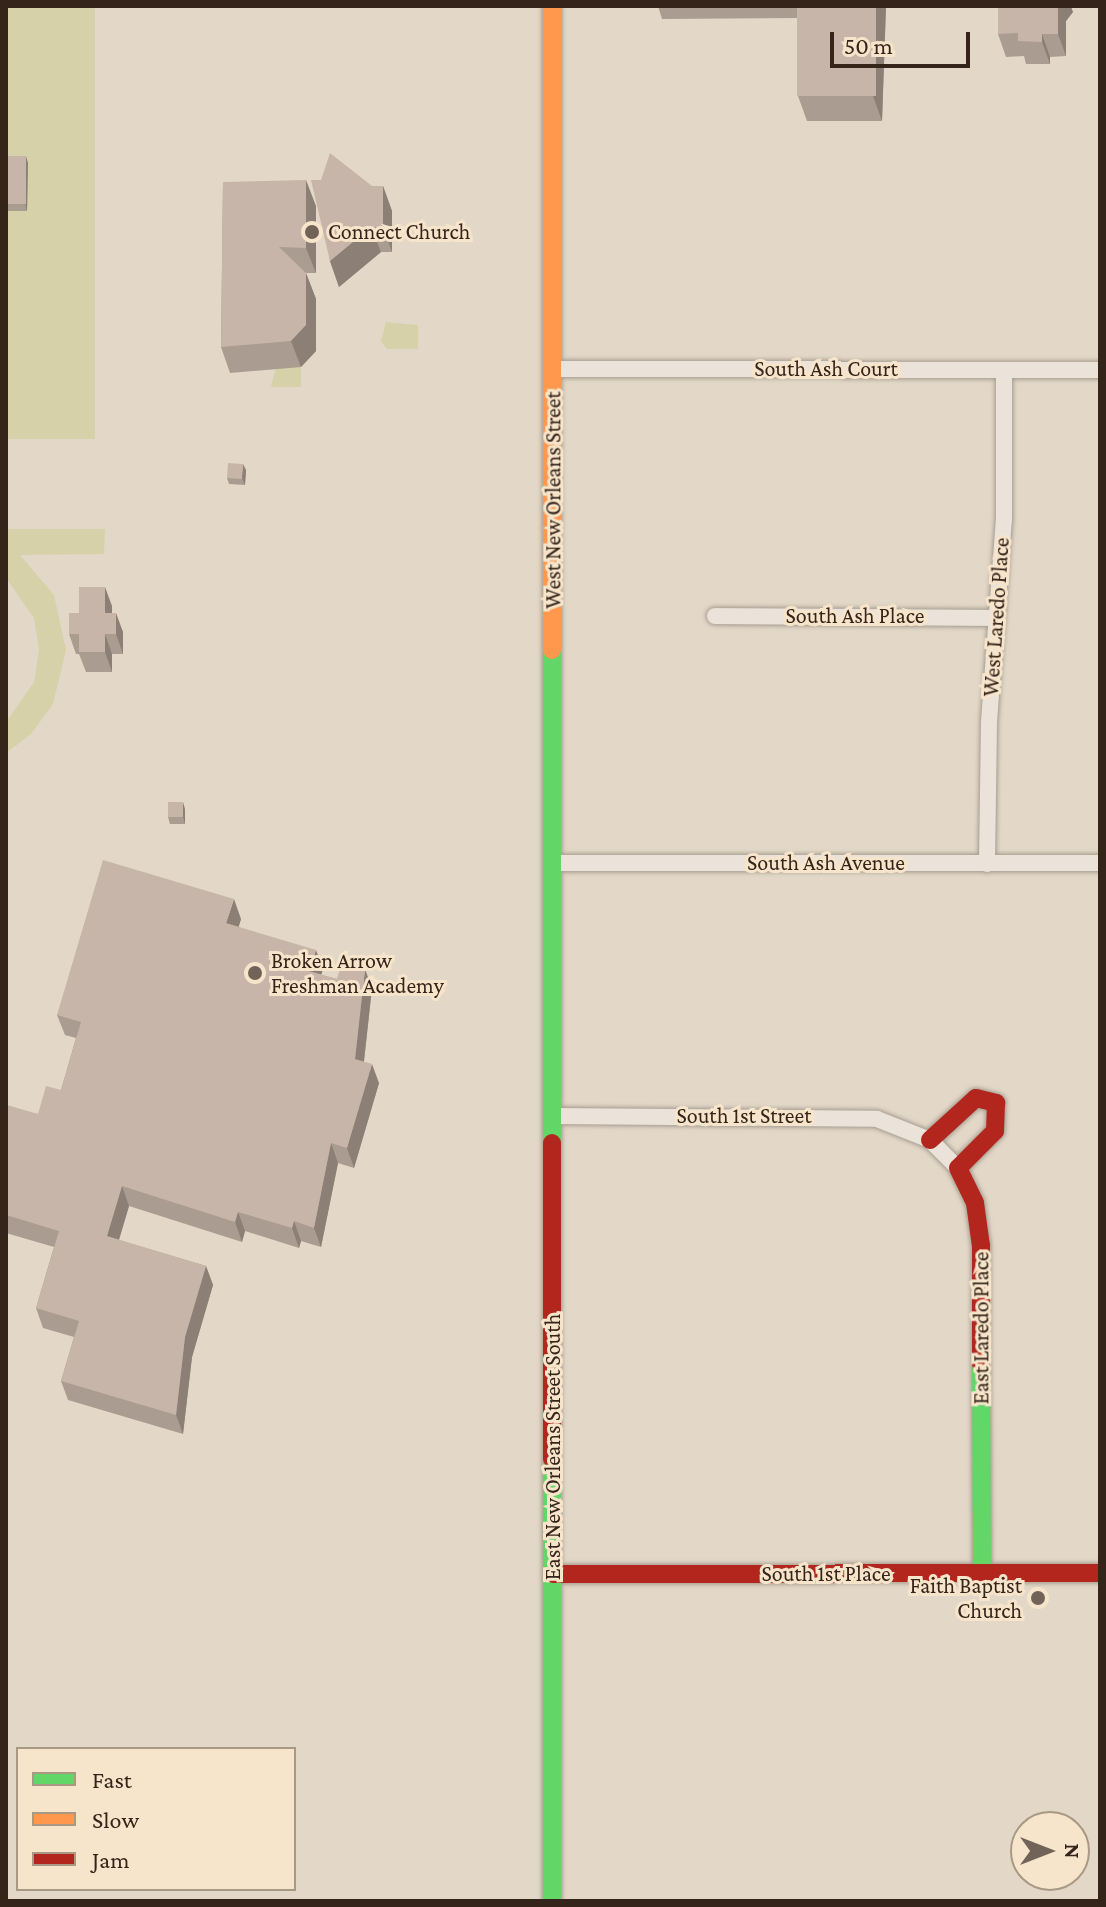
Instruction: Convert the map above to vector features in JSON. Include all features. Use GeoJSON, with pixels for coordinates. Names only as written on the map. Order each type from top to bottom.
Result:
{"type":"FeatureCollection","features":[{"type":"Feature","properties":{"kind":"main road","name":"West New Orleans Street"},"geometry":{"type":"LineString","coordinates":[[552,6],[553,993]]}},
{"type":"Feature","properties":{"kind":"main road","name":"East New Orleans Street South"},"geometry":{"type":"LineString","coordinates":[[552,1901],[553,993]]}},
{"type":"Feature","properties":{"kind":"main road"},"geometry":{"type":"LineString","coordinates":[[930,1140],[976,1098],[996,1103],[995,1131],[958,1168]]}},
{"type":"Feature","properties":{"kind":"main road","name":"East Laredo Place"},"geometry":{"type":"LineString","coordinates":[[958,1168],[975,1203],[981,1246],[982,1573]]}},
{"type":"Feature","properties":{"kind":"main road","name":"South 1st Place"},"geometry":{"type":"LineString","coordinates":[[553,1574],[1100,1573]]}},
{"type":"Feature","properties":{"kind":"street","name":"South Ash Court"},"geometry":{"type":"LineString","coordinates":[[553,369],[1100,370]]}},
{"type":"Feature","properties":{"kind":"street","name":"West Laredo Place"},"geometry":{"type":"LineString","coordinates":[[987,864],[996,618],[1004,520],[1004,370]]}},
{"type":"Feature","properties":{"kind":"street","name":"South Ash Place"},"geometry":{"type":"LineString","coordinates":[[715,616],[996,618]]}},
{"type":"Feature","properties":{"kind":"street","name":"South Ash Avenue"},"geometry":{"type":"LineString","coordinates":[[553,863],[1100,863]]}},
{"type":"Feature","properties":{"kind":"street","name":"South 1st Street"},"geometry":{"type":"LineString","coordinates":[[553,1116],[840,1116],[896,1124],[930,1140],[958,1168]]}},
{"type":"Feature","properties":{"kind":"shaded area"},"geometry":{"type":"Polygon","coordinates":[[[6,6],[95,6],[95,439],[6,439],[6,6]]]}},
{"type":"Feature","properties":{"kind":"shaded area"},"geometry":{"type":"Polygon","coordinates":[[[386,322],[418,325],[418,349],[387,349],[381,341],[386,322]]]}},
{"type":"Feature","properties":{"kind":"shaded area"},"geometry":{"type":"Polygon","coordinates":[[[276,367],[301,367],[301,387],[271,387],[276,367]]]}},
{"type":"Feature","properties":{"kind":"shaded area"},"geometry":{"type":"Polygon","coordinates":[[[6,529],[105,529],[104,554],[20,555],[54,595],[66,650],[53,704],[31,734],[6,753],[6,722],[34,682],[39,650],[34,618],[6,578],[6,529]]]}},
{"type":"Feature","properties":{"kind":"building"},"geometry":{"type":"Polygon","coordinates":[[[797,6],[876,6],[876,96],[797,96],[797,6]]]}},
{"type":"Feature","properties":{"kind":"building"},"geometry":{"type":"Polygon","coordinates":[[[998,6],[1058,6],[1058,34],[1042,34],[1042,42],[1018,41],[1018,33],[998,34],[998,6]]]}},
{"type":"Feature","properties":{"kind":"building"},"geometry":{"type":"Polygon","coordinates":[[[330,153],[372,186],[383,186],[383,227],[371,227],[330,261],[311,180],[321,180],[330,153]]]}},
{"type":"Feature","properties":{"kind":"building"},"geometry":{"type":"Polygon","coordinates":[[[6,156],[26,156],[26,204],[6,204],[6,156]]]}},
{"type":"Feature","properties":{"kind":"building"},"geometry":{"type":"Polygon","coordinates":[[[306,180],[306,248],[279,247],[306,273],[306,325],[291,341],[221,347],[223,182],[306,180]]]}},
{"type":"Feature","properties":{"kind":"building"},"geometry":{"type":"Polygon","coordinates":[[[228,463],[243,464],[242,479],[227,478],[228,463]]]}},
{"type":"Feature","properties":{"kind":"building"},"geometry":{"type":"Polygon","coordinates":[[[79,587],[105,587],[105,613],[116,613],[116,634],[105,634],[105,652],[79,652],[79,634],[69,634],[69,613],[79,613],[79,587]]]}},
{"type":"Feature","properties":{"kind":"building"},"geometry":{"type":"Polygon","coordinates":[[[168,802],[183,802],[183,817],[168,817],[168,802]]]}},
{"type":"Feature","properties":{"kind":"building"},"geometry":{"type":"Polygon","coordinates":[[[103,860],[234,899],[226,923],[316,950],[309,971],[337,979],[342,962],[365,969],[355,1059],[372,1064],[347,1148],[331,1143],[314,1228],[294,1221],[292,1228],[238,1212],[235,1222],[122,1186],[107,1236],[206,1266],[185,1337],[176,1415],[61,1381],[79,1321],[36,1308],[59,1231],[6,1215],[6,1108],[7,1105],[38,1114],[46,1086],[61,1090],[81,1022],[57,1015],[103,860]]]}},
{"type":"Feature","properties":{"kind":"traffic: fast"},"geometry":{"type":"LineString","coordinates":[[552,650],[552,1143]]}},
{"type":"Feature","properties":{"kind":"traffic: fast"},"geometry":{"type":"LineString","coordinates":[[981,1364],[982,1573]]}},
{"type":"Feature","properties":{"kind":"traffic: fast"},"geometry":{"type":"LineString","coordinates":[[552,1459],[552,1901]]}},
{"type":"Feature","properties":{"kind":"traffic: slow"},"geometry":{"type":"LineString","coordinates":[[552,6],[552,650]]}},
{"type":"Feature","properties":{"kind":"traffic: jam"},"geometry":{"type":"LineString","coordinates":[[930,1140],[976,1098],[996,1103],[995,1131],[958,1168],[975,1203],[981,1246],[981,1364]]}},
{"type":"Feature","properties":{"kind":"traffic: jam"},"geometry":{"type":"LineString","coordinates":[[552,1143],[552,1459]]}},
{"type":"Feature","properties":{"kind":"traffic: jam"},"geometry":{"type":"LineString","coordinates":[[553,1574],[1100,1573]]}},
{"type":"Feature","properties":{"kind":"place","name":"Connect Church"},"geometry":{"type":"Point","coordinates":[312,232]}},
{"type":"Feature","properties":{"kind":"place","name":"Broken Arrow Freshman Academy"},"geometry":{"type":"Point","coordinates":[255,973]}},
{"type":"Feature","properties":{"kind":"place","name":"Faith Baptist Church"},"geometry":{"type":"Point","coordinates":[1038,1598]}}]}
